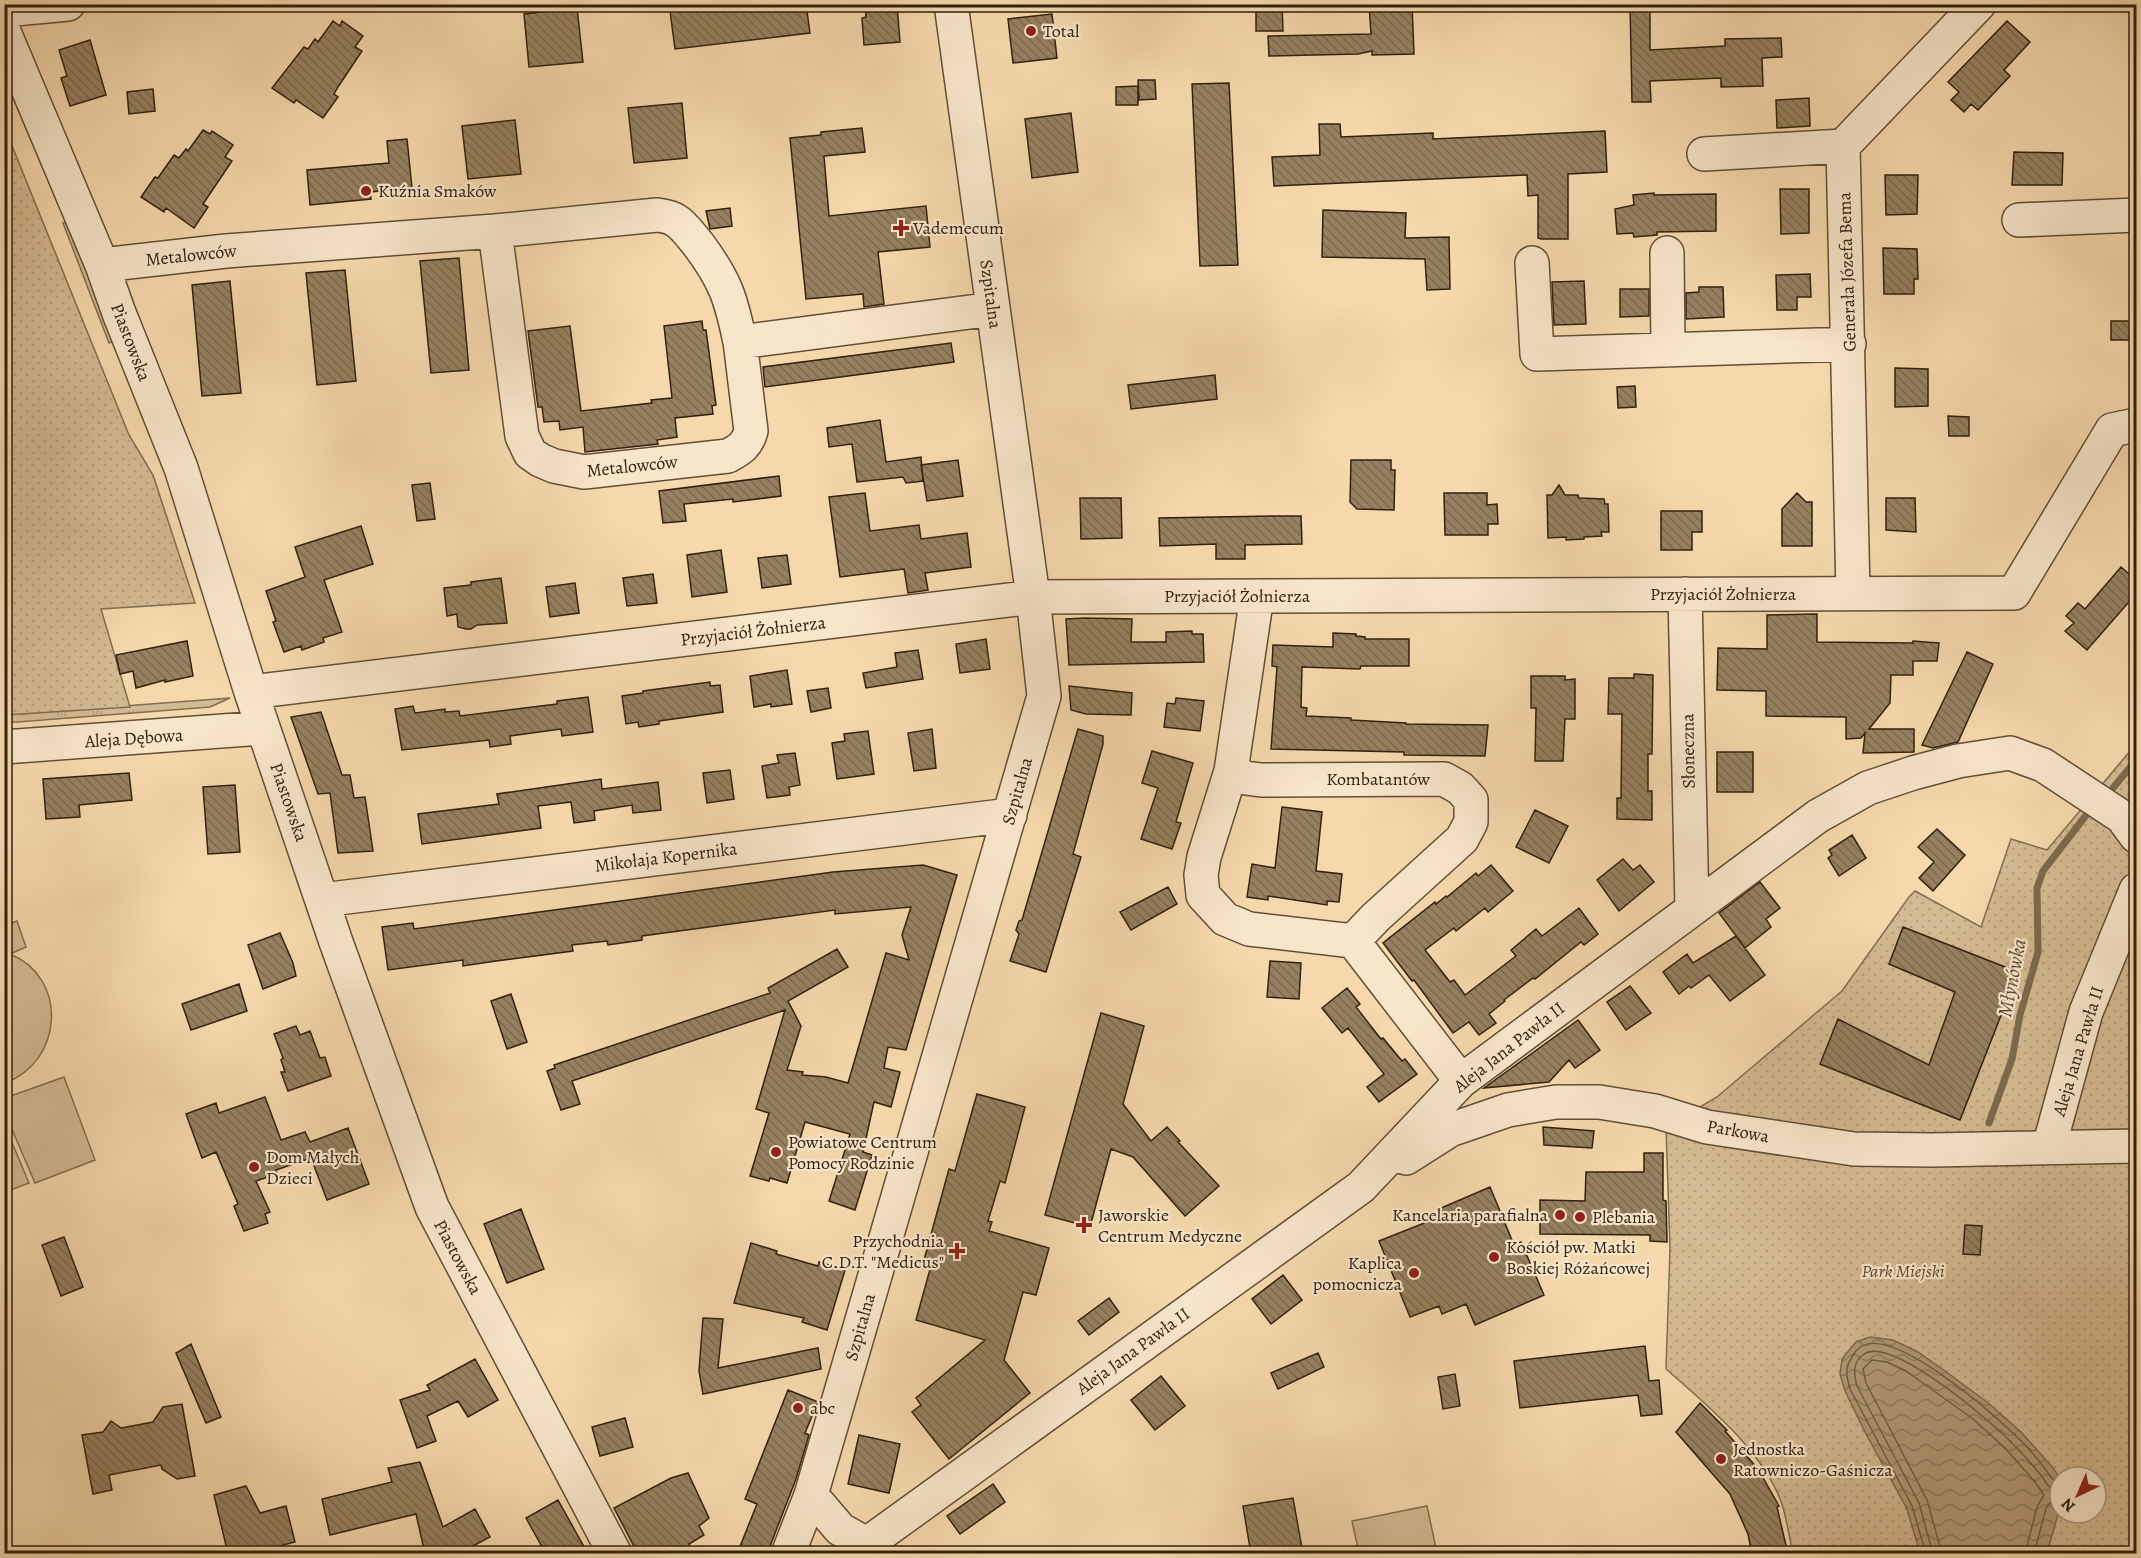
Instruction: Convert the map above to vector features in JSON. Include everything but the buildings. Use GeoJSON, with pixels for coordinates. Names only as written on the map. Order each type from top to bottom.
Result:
{"type":"FeatureCollection","features":[{"type":"Feature","properties":{"kind":"street"},"geometry":{"type":"LineString","coordinates":[[4,10],[68,4]]}},
{"type":"Feature","properties":{"kind":"street","name":"Szpitalna"},"geometry":{"type":"LineString","coordinates":[[788,1554],[811,1495],[1044,696],[1033,597],[951,4]]}},
{"type":"Feature","properties":{"kind":"street"},"geometry":{"type":"LineString","coordinates":[[1704,154],[1843,146],[1979,4]]}},
{"type":"Feature","properties":{"kind":"street","name":"Piastowska"},"geometry":{"type":"LineString","coordinates":[[4,32],[102,264],[119,313],[181,468],[263,728],[336,942],[432,1207],[615,1554]]}},
{"type":"Feature","properties":{"kind":"street","name":"Generała Józefa Bema"},"geometry":{"type":"LineString","coordinates":[[1843,146],[1853,593]]}},
{"type":"Feature","properties":{"kind":"street","name":"Metalowców"},"geometry":{"type":"LineString","coordinates":[[102,264],[226,251],[495,231],[657,215],[675,219],[690,234],[724,283],[733,308],[740,341],[752,431],[747,444],[728,456],[584,472],[554,466],[530,453],[522,436],[495,231]]}},
{"type":"Feature","properties":{"kind":"street"},"geometry":{"type":"LineString","coordinates":[[2019,220],[2136,215]]}},
{"type":"Feature","properties":{"kind":"street"},"geometry":{"type":"LineString","coordinates":[[1667,253],[1668,350]]}},
{"type":"Feature","properties":{"kind":"street"},"geometry":{"type":"LineString","coordinates":[[1532,263],[1537,354],[1849,344]]}},
{"type":"Feature","properties":{"kind":"street"},"geometry":{"type":"LineString","coordinates":[[740,341],[993,309]]}},
{"type":"Feature","properties":{"kind":"street","name":"Przyjaciół Żołnierza"},"geometry":{"type":"LineString","coordinates":[[251,692],[1033,597],[2014,592],[2112,430],[2136,425]]}},
{"type":"Feature","properties":{"kind":"street","name":"Słoneczna"},"geometry":{"type":"LineString","coordinates":[[1684,594],[1692,909]]}},
{"type":"Feature","properties":{"kind":"street"},"geometry":{"type":"LineString","coordinates":[[1257,596],[1231,771],[1204,857],[1201,875],[1203,895],[1226,919],[1249,929],[1353,941],[1461,1081]]}},
{"type":"Feature","properties":{"kind":"street","name":"Aleja Dębowa"},"geometry":{"type":"LineString","coordinates":[[4,747],[263,728]]}},
{"type":"Feature","properties":{"kind":"street","name":"Aleja Jana Pawła II"},"geometry":{"type":"LineString","coordinates":[[811,1495],[859,1549],[1361,1187],[1461,1081],[1818,816],[1868,788],[1913,773],[1983,756],[2010,753],[2043,765],[2122,817],[2136,836]]}},
{"type":"Feature","properties":{"kind":"street","name":"Kombatantów"},"geometry":{"type":"LineString","coordinates":[[1231,771],[1246,778],[1261,780],[1444,779],[1460,788],[1471,800],[1471,822],[1462,839],[1376,917],[1353,941]]}},
{"type":"Feature","properties":{"kind":"street","name":"Mikołaja Kopernika"},"geometry":{"type":"LineString","coordinates":[[322,900],[1010,815]]}},
{"type":"Feature","properties":{"kind":"street","name":"Aleja Jana Pawła II"},"geometry":{"type":"LineString","coordinates":[[2049,1147],[2086,1012],[2136,890]]}},
{"type":"Feature","properties":{"kind":"street","name":"Parkowa"},"geometry":{"type":"LineString","coordinates":[[1361,1187],[1450,1130],[1508,1110],[1556,1102],[1599,1102],[1655,1111],[1707,1127],[1854,1149],[1932,1150],[2136,1146]]}},
{"type":"Feature","properties":{"kind":"green space"},"geometry":{"type":"Polygon","coordinates":[[[4,126],[129,435],[153,475],[195,603],[101,609],[130,707],[5,715],[4,126]]]}},
{"type":"Feature","properties":{"kind":"green space"},"geometry":{"type":"Polygon","coordinates":[[[73,219],[119,339],[109,343],[63,223],[73,219]]]}},
{"type":"Feature","properties":{"kind":"green space"},"geometry":{"type":"Polygon","coordinates":[[[230,698],[210,707],[5,723],[5,715],[230,698]]]}},
{"type":"Feature","properties":{"kind":"green space","name":"Park Miejski"},"geometry":{"type":"Polygon","coordinates":[[[2136,744],[2136,1553],[1793,1553],[1782,1504],[1762,1466],[1732,1430],[1666,1369],[1670,1249],[1666,1127],[1717,1097],[1842,991],[1915,891],[1981,927],[2011,839],[2047,850],[2136,744]]]}},
{"type":"Feature","properties":{"kind":"green space"},"geometry":{"type":"Polygon","coordinates":[[[17,921],[26,947],[10,954],[29,966],[42,981],[50,1000],[51,1020],[48,1039],[39,1057],[24,1072],[5,1083],[5,926],[17,921]]]}},
{"type":"Feature","properties":{"kind":"green space"},"geometry":{"type":"Polygon","coordinates":[[[64,1077],[95,1160],[35,1183],[5,1113],[5,1098],[64,1077]]]}},
{"type":"Feature","properties":{"kind":"green space"},"geometry":{"type":"Polygon","coordinates":[[[5,1126],[29,1183],[4,1192],[5,1126]]]}},
{"type":"Feature","properties":{"kind":"green space"},"geometry":{"type":"Polygon","coordinates":[[[1427,1506],[1437,1553],[1359,1553],[1352,1521],[1427,1506]]]}},
{"type":"Feature","properties":{"kind":"water"},"geometry":{"type":"Polygon","coordinates":[[[1870,1337],[1893,1340],[1918,1352],[1987,1402],[2021,1432],[2050,1465],[2048,1465],[2048,1525],[2055,1525],[2047,1553],[1920,1553],[1907,1509],[1845,1391],[1840,1374],[1842,1359],[1856,1342],[1870,1337]]]}},
{"type":"Feature","properties":{"kind":"waterway","name":"Młynówka"},"geometry":{"type":"LineString","coordinates":[[2113,788],[2136,760]]}},
{"type":"Feature","properties":{"kind":"waterway","name":"Młynówka"},"geometry":{"type":"LineString","coordinates":[[1989,1123],[2012,1059],[2020,1015],[2038,952],[2037,888],[2043,871],[2087,814]]}},
{"type":"Feature","properties":{"kind":"place","name":"Total"},"geometry":{"type":"Point","coordinates":[1031,31]}},
{"type":"Feature","properties":{"kind":"place","name":"Kuźnia Smaków"},"geometry":{"type":"Point","coordinates":[366,191]}},
{"type":"Feature","properties":{"kind":"place","name":"Vademecum"},"geometry":{"type":"Point","coordinates":[901,228]}},
{"type":"Feature","properties":{"kind":"place","name":"Powiatowe Centrum Pomocy Rodzinie"},"geometry":{"type":"Point","coordinates":[776,1152]}},
{"type":"Feature","properties":{"kind":"place","name":"Dom Małych Dzieci"},"geometry":{"type":"Point","coordinates":[254,1167]}},
{"type":"Feature","properties":{"kind":"place","name":"Kancelaria parafialna"},"geometry":{"type":"Point","coordinates":[1560,1215]}},
{"type":"Feature","properties":{"kind":"place","name":"Plebania"},"geometry":{"type":"Point","coordinates":[1580,1217]}},
{"type":"Feature","properties":{"kind":"place","name":"Jaworskie Centrum Medyczne"},"geometry":{"type":"Point","coordinates":[1084,1225]}},
{"type":"Feature","properties":{"kind":"place","name":"Przychodnia C.D.T. \"Medicus\""},"geometry":{"type":"Point","coordinates":[957,1251]}},
{"type":"Feature","properties":{"kind":"place","name":"Kościół pw. Matki Boskiej Różańcowej"},"geometry":{"type":"Point","coordinates":[1494,1257]}},
{"type":"Feature","properties":{"kind":"place","name":"Kaplica pomocnicza"},"geometry":{"type":"Point","coordinates":[1414,1273]}},
{"type":"Feature","properties":{"kind":"place","name":"abc"},"geometry":{"type":"Point","coordinates":[798,1408]}},
{"type":"Feature","properties":{"kind":"place","name":"Jednostka Ratowniczo-Gaśnicza"},"geometry":{"type":"Point","coordinates":[1721,1459]}}]}
